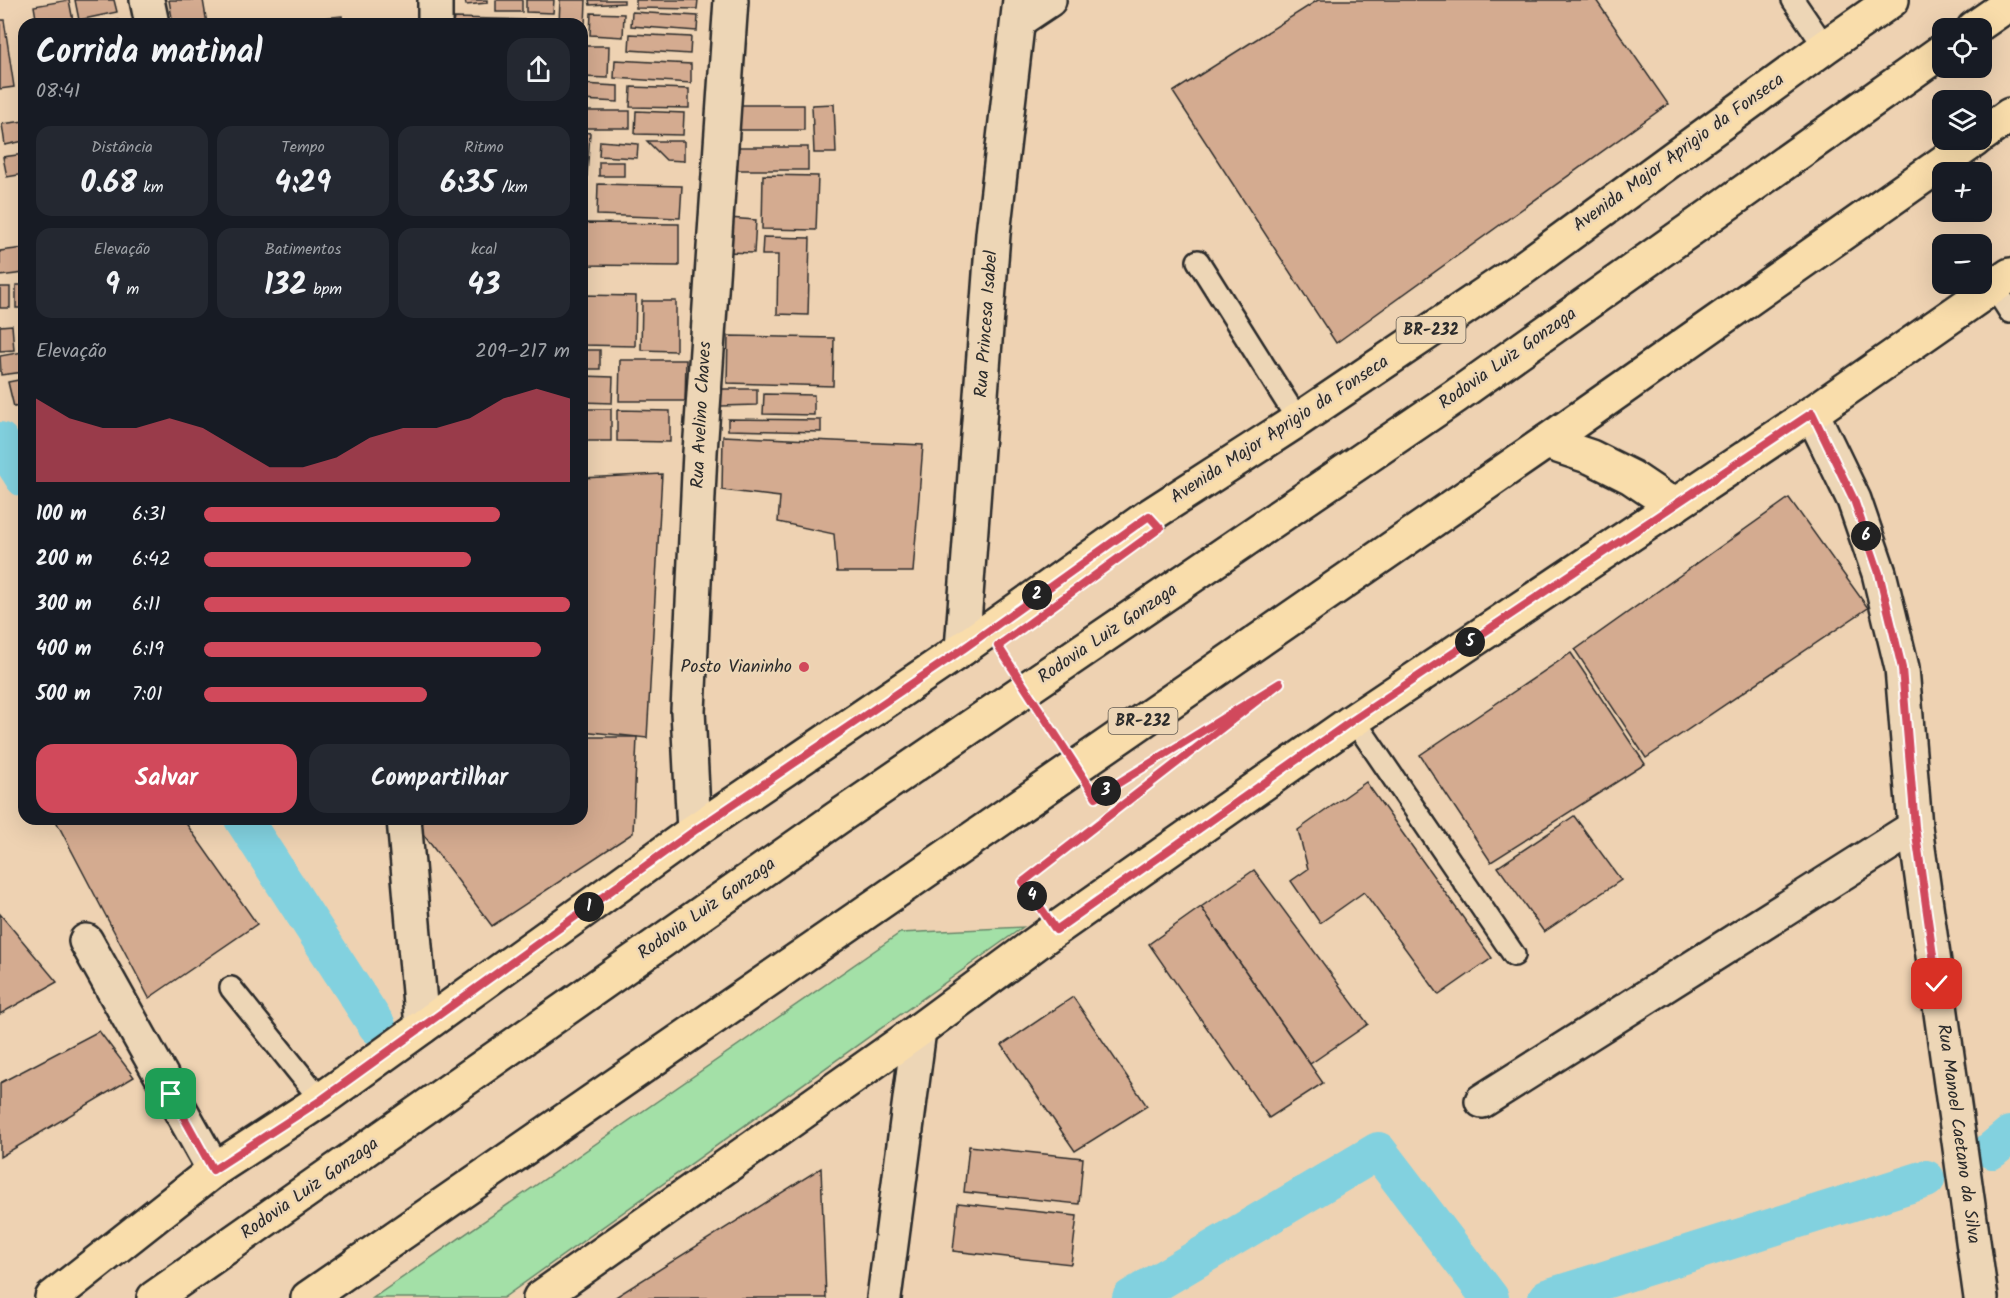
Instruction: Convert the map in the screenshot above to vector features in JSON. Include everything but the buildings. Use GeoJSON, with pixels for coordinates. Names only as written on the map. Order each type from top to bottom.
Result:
{"type":"FeatureCollection","features":[{"type":"Feature","properties":{"kind":"main road","name":"Avenida Major Aprigio da Fonseca"},"geometry":{"type":"LineString","coordinates":[[52,1298],[213,1170],[321,1100],[694,831],[963,649],[1149,516],[1298,420],[1522,268],[1892,0]]}},
{"type":"Feature","properties":{"kind":"main road"},"geometry":{"type":"LineString","coordinates":[[1988,18],[2010,3]]}},
{"type":"Feature","properties":{"kind":"main road","name":"Rodovia Luiz Gonzaga"},"geometry":{"type":"LineString","coordinates":[[154,1298],[828,825],[1456,396],[1932,58]]}},
{"type":"Feature","properties":{"kind":"main road"},"geometry":{"type":"LineString","coordinates":[[1992,128],[2010,115]]}},
{"type":"Feature","properties":{"kind":"main road","name":"BR-232"},"geometry":{"type":"LineString","coordinates":[[308,1298],[1546,442],[1961,150]]}},
{"type":"Feature","properties":{"kind":"main road"},"geometry":{"type":"LineString","coordinates":[[540,1298],[1353,720],[1812,413],[2005,291]]}},
{"type":"Feature","properties":{"kind":"main road"},"geometry":{"type":"LineString","coordinates":[[1546,442],[1591,457],[1631,477],[1674,506]]}},
{"type":"Feature","properties":{"kind":"street"},"geometry":{"type":"LineString","coordinates":[[147,0],[151,18]]}},
{"type":"Feature","properties":{"kind":"street"},"geometry":{"type":"LineString","coordinates":[[435,0],[435,18]]}},
{"type":"Feature","properties":{"kind":"street","name":"Rua Avelino Chaves"},"geometry":{"type":"LineString","coordinates":[[694,831],[688,711],[699,464],[731,0]]}},
{"type":"Feature","properties":{"kind":"street"},"geometry":{"type":"LineString","coordinates":[[1020,10],[1049,0]]}},
{"type":"Feature","properties":{"kind":"street","name":"Rua Princesa Isabel"},"geometry":{"type":"LineString","coordinates":[[963,649],[993,234],[1020,10]]}},
{"type":"Feature","properties":{"kind":"street","name":"Rua Manoel Caetano da Silva"},"geometry":{"type":"LineString","coordinates":[[1812,413],[1854,500],[1879,573],[1902,668],[1915,827],[1981,1298]]}},
{"type":"Feature","properties":{"kind":"street"},"geometry":{"type":"LineString","coordinates":[[405,825],[422,1027]]}},
{"type":"Feature","properties":{"kind":"street"},"geometry":{"type":"LineString","coordinates":[[1482,1101],[1915,827]]}},
{"type":"Feature","properties":{"kind":"street"},"geometry":{"type":"LineString","coordinates":[[86,941],[213,1170]]}},
{"type":"Feature","properties":{"kind":"street"},"geometry":{"type":"LineString","coordinates":[[884,1298],[919,1030]]}},
{"type":"Feature","properties":{"kind":"lane"},"geometry":{"type":"LineString","coordinates":[[1793,0],[1825,47]]}},
{"type":"Feature","properties":{"kind":"lane"},"geometry":{"type":"LineString","coordinates":[[1198,261],[1298,420]]}},
{"type":"Feature","properties":{"kind":"lane"},"geometry":{"type":"LineString","coordinates":[[1353,720],[1514,955]]}},
{"type":"Feature","properties":{"kind":"lane"},"geometry":{"type":"LineString","coordinates":[[231,988],[321,1100]]}},
{"type":"Feature","properties":{"kind":"path"},"geometry":{"type":"LineString","coordinates":[[1056,930],[1023,882],[1280,683],[1096,797],[998,646],[1160,528],[1149,516]]}},
{"type":"Feature","properties":{"kind":"green space"},"geometry":{"type":"Polygon","coordinates":[[[1023,927],[503,1298],[373,1298],[900,933],[1023,927]]]}},
{"type":"Feature","properties":{"kind":"waterway"},"geometry":{"type":"LineString","coordinates":[[0,441],[18,469]]}},
{"type":"Feature","properties":{"kind":"waterway"},"geometry":{"type":"LineString","coordinates":[[247,825],[377,1026]]}},
{"type":"Feature","properties":{"kind":"waterway"},"geometry":{"type":"LineString","coordinates":[[1992,1150],[2010,1135]]}},
{"type":"Feature","properties":{"kind":"waterway"},"geometry":{"type":"LineString","coordinates":[[1131,1298],[1378,1151],[1490,1298]]}},
{"type":"Feature","properties":{"kind":"waterway"},"geometry":{"type":"LineString","coordinates":[[1547,1298],[1926,1179]]}},
{"type":"Feature","properties":{"kind":"place","name":"Posto Vianinho"},"geometry":{"type":"Point","coordinates":[804,667]}},
{"type":"Feature","properties":{"kind":"route"},"geometry":{"type":"LineString","coordinates":[[171,1094],[213,1170],[321,1100],[694,831],[963,649],[1149,516],[1160,528],[998,646],[1096,797],[1280,683],[1023,882],[1056,930],[1353,720],[1812,413],[1854,500],[1879,573],[1902,668],[1915,827],[1937,984]]}}]}
